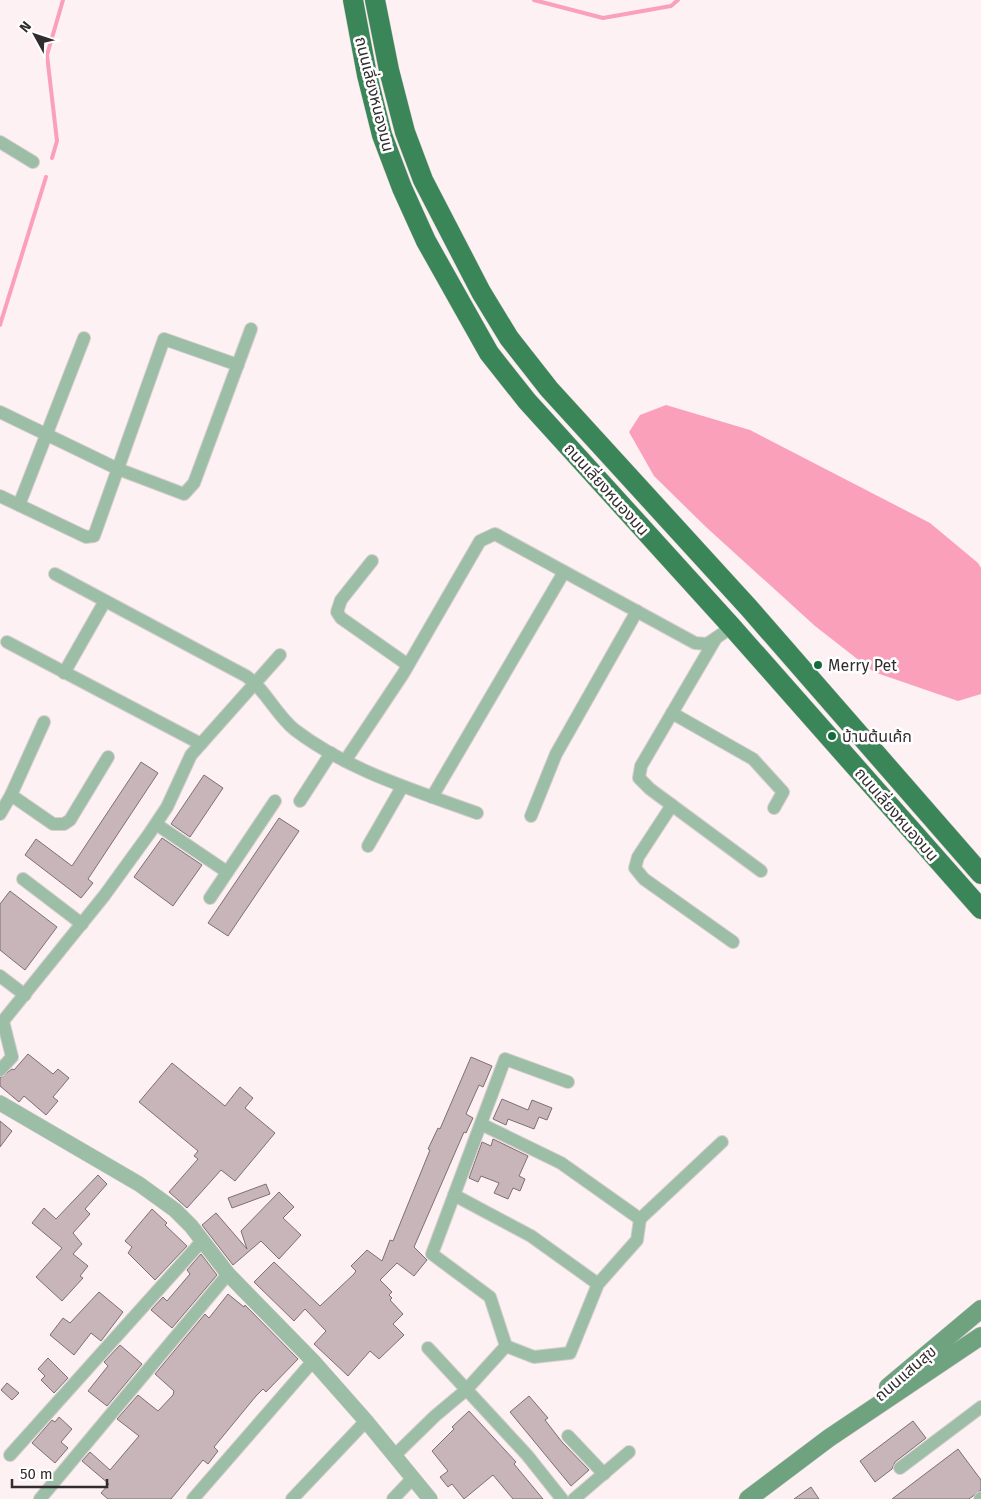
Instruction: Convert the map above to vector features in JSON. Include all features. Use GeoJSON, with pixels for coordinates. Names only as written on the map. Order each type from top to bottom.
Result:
{"type":"FeatureCollection","features":[{"type":"Feature","properties":{"kind":"highway","name":"ถนนเลี่ยงหนองมน"},"geometry":{"type":"LineString","coordinates":[[353,0],[367,75],[382,136],[402,188],[426,241],[489,352],[528,402],[724,632],[981,909]]}},
{"type":"Feature","properties":{"kind":"highway","name":"ถนนเลี่ยงหนองมน"},"geometry":{"type":"LineString","coordinates":[[375,0],[389,70],[405,132],[423,180],[481,292],[509,338],[549,389],[748,608],[981,874]]}},
{"type":"Feature","properties":{"kind":"main road","name":"ถนนแสนสุข"},"geometry":{"type":"LineString","coordinates":[[748,1499],[829,1438],[981,1308]]}},
{"type":"Feature","properties":{"kind":"main road","name":"ถนนแสนสุข"},"geometry":{"type":"LineString","coordinates":[[829,1438],[980,1339]]}},
{"type":"Feature","properties":{"kind":"street"},"geometry":{"type":"LineString","coordinates":[[0,142],[33,162]]}},
{"type":"Feature","properties":{"kind":"street"},"geometry":{"type":"LineString","coordinates":[[0,412],[118,469],[180,494],[189,491],[194,483],[251,329]]}},
{"type":"Feature","properties":{"kind":"street"},"geometry":{"type":"LineString","coordinates":[[19,504],[84,338]]}},
{"type":"Feature","properties":{"kind":"street"},"geometry":{"type":"LineString","coordinates":[[0,496],[86,537],[94,536],[164,338],[238,365]]}},
{"type":"Feature","properties":{"kind":"street"},"geometry":{"type":"LineString","coordinates":[[345,761],[408,665],[480,541],[494,534],[695,643],[707,644],[724,632]]}},
{"type":"Feature","properties":{"kind":"street"},"geometry":{"type":"LineString","coordinates":[[372,561],[341,600],[337,612],[340,618],[408,665]]}},
{"type":"Feature","properties":{"kind":"street"},"geometry":{"type":"LineString","coordinates":[[432,797],[564,572]]}},
{"type":"Feature","properties":{"kind":"street"},"geometry":{"type":"LineString","coordinates":[[55,574],[246,676],[256,683],[294,729],[345,761],[402,787],[477,813]]}},
{"type":"Feature","properties":{"kind":"street"},"geometry":{"type":"LineString","coordinates":[[64,673],[106,601]]}},
{"type":"Feature","properties":{"kind":"street"},"geometry":{"type":"LineString","coordinates":[[531,816],[556,754],[637,611]]}},
{"type":"Feature","properties":{"kind":"street"},"geometry":{"type":"LineString","coordinates":[[724,632],[672,713],[639,773],[642,783],[761,871]]}},
{"type":"Feature","properties":{"kind":"street"},"geometry":{"type":"LineString","coordinates":[[6,642],[201,744]]}},
{"type":"Feature","properties":{"kind":"street"},"geometry":{"type":"LineString","coordinates":[[0,1070],[12,1057],[3,1021],[82,924],[156,824],[167,807],[191,755],[280,655]]}},
{"type":"Feature","properties":{"kind":"street"},"geometry":{"type":"LineString","coordinates":[[672,713],[753,758],[783,792],[774,808]]}},
{"type":"Feature","properties":{"kind":"street"},"geometry":{"type":"LineString","coordinates":[[0,814],[11,795],[44,722]]}},
{"type":"Feature","properties":{"kind":"street"},"geometry":{"type":"LineString","coordinates":[[300,801],[332,753]]}},
{"type":"Feature","properties":{"kind":"street"},"geometry":{"type":"LineString","coordinates":[[11,795],[53,824],[64,824],[70,820],[108,757]]}},
{"type":"Feature","properties":{"kind":"street"},"geometry":{"type":"LineString","coordinates":[[368,846],[402,787]]}},
{"type":"Feature","properties":{"kind":"street"},"geometry":{"type":"LineString","coordinates":[[210,898],[275,801]]}},
{"type":"Feature","properties":{"kind":"street"},"geometry":{"type":"LineString","coordinates":[[672,805],[638,857],[635,868],[644,879],[733,942]]}},
{"type":"Feature","properties":{"kind":"street"},"geometry":{"type":"LineString","coordinates":[[156,824],[227,872]]}},
{"type":"Feature","properties":{"kind":"street"},"geometry":{"type":"LineString","coordinates":[[23,879],[82,924]]}},
{"type":"Feature","properties":{"kind":"street"},"geometry":{"type":"LineString","coordinates":[[0,976],[25,994]]}},
{"type":"Feature","properties":{"kind":"street"},"geometry":{"type":"LineString","coordinates":[[506,1346],[490,1297],[432,1254],[505,1059],[568,1082]]}},
{"type":"Feature","properties":{"kind":"street"},"geometry":{"type":"LineString","coordinates":[[0,1103],[139,1184],[175,1210],[203,1240],[228,1274],[313,1361],[366,1421],[430,1499]]}},
{"type":"Feature","properties":{"kind":"street"},"geometry":{"type":"LineString","coordinates":[[481,1124],[561,1163],[640,1220]]}},
{"type":"Feature","properties":{"kind":"street"},"geometry":{"type":"LineString","coordinates":[[506,1346],[534,1357],[570,1354],[598,1284],[637,1240],[640,1220],[722,1142]]}},
{"type":"Feature","properties":{"kind":"street"},"geometry":{"type":"LineString","coordinates":[[454,1195],[531,1236],[598,1284]]}},
{"type":"Feature","properties":{"kind":"street"},"geometry":{"type":"LineString","coordinates":[[10,1455],[203,1240]]}},
{"type":"Feature","properties":{"kind":"street"},"geometry":{"type":"LineString","coordinates":[[40,1499],[228,1274]]}},
{"type":"Feature","properties":{"kind":"street"},"geometry":{"type":"LineString","coordinates":[[394,1456],[435,1416],[466,1390],[506,1346]]}},
{"type":"Feature","properties":{"kind":"street"},"geometry":{"type":"LineString","coordinates":[[428,1348],[528,1455],[562,1499]]}},
{"type":"Feature","properties":{"kind":"street"},"geometry":{"type":"LineString","coordinates":[[193,1499],[313,1361]]}},
{"type":"Feature","properties":{"kind":"street"},"geometry":{"type":"LineString","coordinates":[[900,1468],[981,1407]]}},
{"type":"Feature","properties":{"kind":"street"},"geometry":{"type":"LineString","coordinates":[[292,1499],[366,1421]]}},
{"type":"Feature","properties":{"kind":"street"},"geometry":{"type":"LineString","coordinates":[[568,1436],[604,1474]]}},
{"type":"Feature","properties":{"kind":"street"},"geometry":{"type":"LineString","coordinates":[[574,1499],[629,1452]]}},
{"type":"Feature","properties":{"kind":"street"},"geometry":{"type":"LineString","coordinates":[[393,1499],[413,1478]]}},
{"type":"Feature","properties":{"kind":"shaded area"},"geometry":{"type":"Polygon","coordinates":[[[666,405],[750,430],[930,523],[978,563],[981,568],[981,694],[958,701],[874,672],[815,626],[706,527],[654,476],[629,432],[640,415],[666,405]]]}},
{"type":"Feature","properties":{"kind":"building"},"geometry":{"type":"Polygon","coordinates":[[[141,762],[158,773],[88,879],[93,883],[81,898],[25,855],[36,839],[72,866],[141,762]]]}},
{"type":"Feature","properties":{"kind":"building"},"geometry":{"type":"Polygon","coordinates":[[[204,775],[223,788],[190,837],[171,824],[204,775]]]}},
{"type":"Feature","properties":{"kind":"building"},"geometry":{"type":"Polygon","coordinates":[[[279,818],[299,831],[228,936],[208,923],[279,818]]]}},
{"type":"Feature","properties":{"kind":"building"},"geometry":{"type":"Polygon","coordinates":[[[162,838],[202,865],[173,906],[134,877],[162,838]]]}},
{"type":"Feature","properties":{"kind":"building"},"geometry":{"type":"Polygon","coordinates":[[[10,891],[57,927],[25,970],[0,950],[0,904],[10,891]]]}},
{"type":"Feature","properties":{"kind":"building"},"geometry":{"type":"Polygon","coordinates":[[[28,1054],[53,1074],[58,1069],[69,1078],[53,1097],[58,1101],[46,1115],[24,1096],[19,1102],[0,1086],[0,1078],[12,1069],[14,1070],[28,1054]]]}},
{"type":"Feature","properties":{"kind":"building"},"geometry":{"type":"Polygon","coordinates":[[[471,1057],[492,1066],[483,1087],[479,1085],[466,1114],[473,1118],[466,1133],[464,1132],[414,1247],[427,1260],[414,1276],[397,1263],[380,1280],[392,1292],[389,1295],[392,1298],[390,1300],[403,1314],[393,1324],[404,1335],[379,1359],[370,1351],[348,1376],[314,1344],[326,1331],[305,1309],[294,1321],[254,1282],[274,1262],[320,1306],[354,1274],[356,1271],[351,1266],[367,1250],[382,1261],[390,1240],[393,1241],[430,1150],[428,1149],[438,1128],[440,1129],[471,1057]]]}},
{"type":"Feature","properties":{"kind":"building"},"geometry":{"type":"Polygon","coordinates":[[[172,1063],[225,1106],[240,1087],[253,1098],[245,1108],[275,1133],[235,1181],[221,1170],[187,1208],[169,1192],[198,1159],[194,1156],[198,1151],[139,1102],[172,1063]]]}},
{"type":"Feature","properties":{"kind":"building"},"geometry":{"type":"Polygon","coordinates":[[[502,1099],[528,1110],[532,1100],[552,1108],[547,1120],[539,1117],[534,1129],[508,1119],[506,1125],[493,1119],[502,1099]]]}},
{"type":"Feature","properties":{"kind":"building"},"geometry":{"type":"Polygon","coordinates":[[[0,1121],[12,1131],[0,1147],[0,1121]]]}},
{"type":"Feature","properties":{"kind":"building"},"geometry":{"type":"Polygon","coordinates":[[[493,1139],[528,1156],[519,1176],[525,1179],[520,1191],[513,1188],[508,1199],[494,1193],[499,1183],[481,1176],[478,1182],[469,1178],[482,1142],[491,1146],[493,1139]]]}},
{"type":"Feature","properties":{"kind":"building"},"geometry":{"type":"Polygon","coordinates":[[[98,1175],[107,1184],[85,1209],[90,1214],[73,1233],[82,1244],[73,1254],[88,1266],[80,1276],[83,1278],[62,1301],[36,1277],[62,1248],[32,1223],[44,1208],[56,1219],[98,1175]]]}},
{"type":"Feature","properties":{"kind":"building"},"geometry":{"type":"Polygon","coordinates":[[[266,1184],[270,1194],[232,1208],[228,1198],[266,1184]]]}},
{"type":"Feature","properties":{"kind":"building"},"geometry":{"type":"Polygon","coordinates":[[[279,1192],[294,1207],[283,1218],[301,1235],[279,1259],[261,1241],[233,1265],[202,1225],[216,1213],[247,1249],[241,1231],[279,1192]]]}},
{"type":"Feature","properties":{"kind":"building"},"geometry":{"type":"Polygon","coordinates":[[[152,1209],[167,1223],[165,1225],[187,1246],[155,1280],[128,1253],[132,1247],[125,1241],[152,1209]]]}},
{"type":"Feature","properties":{"kind":"building"},"geometry":{"type":"Polygon","coordinates":[[[201,1254],[217,1275],[172,1328],[151,1310],[163,1297],[167,1301],[190,1274],[187,1270],[201,1254]]]}},
{"type":"Feature","properties":{"kind":"building"},"geometry":{"type":"Polygon","coordinates":[[[99,1292],[123,1312],[101,1341],[91,1333],[74,1355],[50,1335],[63,1318],[70,1323],[99,1292]]]}},
{"type":"Feature","properties":{"kind":"building"},"geometry":{"type":"Polygon","coordinates":[[[228,1294],[244,1307],[245,1305],[298,1359],[266,1392],[263,1389],[256,1396],[214,1447],[218,1451],[208,1464],[203,1460],[171,1499],[108,1499],[101,1493],[109,1484],[82,1461],[90,1452],[110,1470],[139,1436],[117,1419],[138,1395],[158,1411],[173,1395],[174,1391],[155,1374],[205,1314],[209,1318],[228,1294]]]}},
{"type":"Feature","properties":{"kind":"building"},"geometry":{"type":"Polygon","coordinates":[[[120,1345],[142,1364],[107,1406],[88,1391],[108,1366],[104,1362],[120,1345]]]}},
{"type":"Feature","properties":{"kind":"building"},"geometry":{"type":"Polygon","coordinates":[[[48,1358],[68,1378],[54,1393],[41,1380],[45,1376],[38,1369],[48,1358]]]}},
{"type":"Feature","properties":{"kind":"building"},"geometry":{"type":"Polygon","coordinates":[[[7,1383],[19,1393],[12,1400],[1,1390],[7,1383]]]}},
{"type":"Feature","properties":{"kind":"building"},"geometry":{"type":"Polygon","coordinates":[[[529,1396],[548,1418],[545,1420],[562,1442],[589,1470],[571,1486],[510,1412],[529,1396]]]}},
{"type":"Feature","properties":{"kind":"building"},"geometry":{"type":"Polygon","coordinates":[[[469,1411],[516,1462],[514,1464],[543,1499],[513,1499],[493,1475],[464,1499],[452,1484],[448,1487],[440,1477],[448,1471],[432,1451],[454,1429],[452,1427],[469,1411]]]}},
{"type":"Feature","properties":{"kind":"building"},"geometry":{"type":"Polygon","coordinates":[[[59,1417],[72,1429],[61,1442],[68,1448],[55,1463],[32,1443],[52,1420],[55,1422],[59,1417]]]}},
{"type":"Feature","properties":{"kind":"building"},"geometry":{"type":"Polygon","coordinates":[[[913,1421],[926,1438],[895,1462],[892,1469],[875,1482],[860,1461],[913,1421]]]}},
{"type":"Feature","properties":{"kind":"building"},"geometry":{"type":"Polygon","coordinates":[[[958,1449],[981,1480],[981,1490],[969,1499],[892,1499],[958,1449]]]}},
{"type":"Feature","properties":{"kind":"building"},"geometry":{"type":"Polygon","coordinates":[[[811,1487],[819,1499],[794,1499],[811,1487]]]}},
{"type":"Feature","properties":{"kind":"waterway"},"geometry":{"type":"LineString","coordinates":[[52,158],[57,141],[47,55],[63,0]]}},
{"type":"Feature","properties":{"kind":"waterway"},"geometry":{"type":"LineString","coordinates":[[534,0],[603,18],[671,6],[678,0]]}},
{"type":"Feature","properties":{"kind":"waterway"},"geometry":{"type":"LineString","coordinates":[[0,325],[46,177]]}},
{"type":"Feature","properties":{"kind":"place","name":"Merry Pet"},"geometry":{"type":"Point","coordinates":[818,665]}},
{"type":"Feature","properties":{"kind":"place","name":"บ้านต้นเค้ก"},"geometry":{"type":"Point","coordinates":[832,736]}}]}
